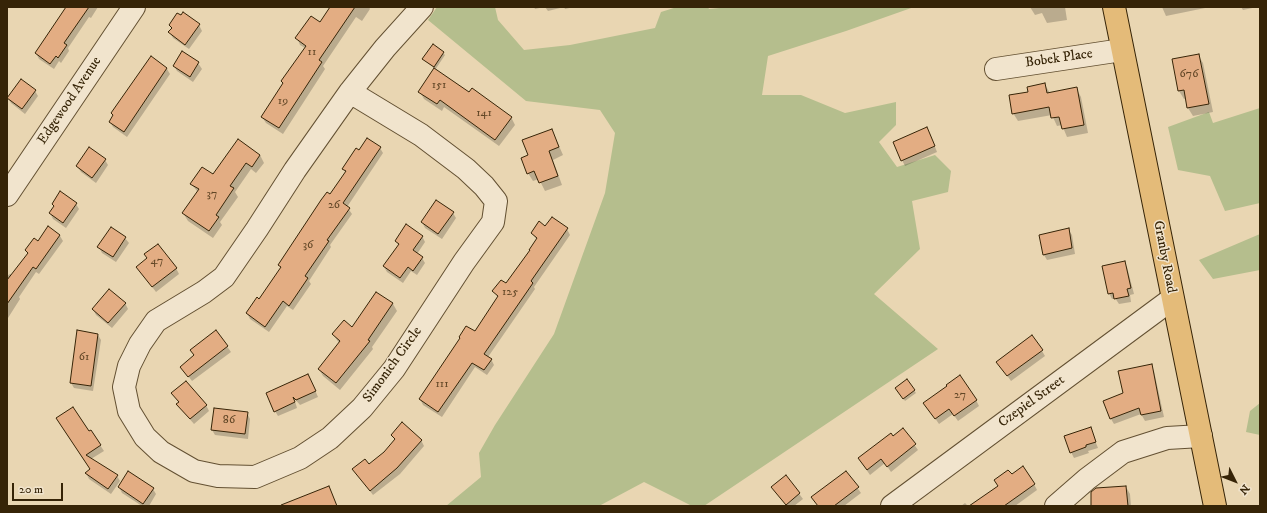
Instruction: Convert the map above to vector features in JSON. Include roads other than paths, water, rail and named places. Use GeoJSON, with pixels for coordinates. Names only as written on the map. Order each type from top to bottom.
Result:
{"type":"FeatureCollection","features":[{"type":"Feature","properties":{"kind":"main road","name":"Granby Road"},"geometry":{"type":"LineString","coordinates":[[1114,7],[1215,506]]}},
{"type":"Feature","properties":{"kind":"street","name":"Edgewood Avenue"},"geometry":{"type":"LineString","coordinates":[[7,195],[134,7]]}},
{"type":"Feature","properties":{"kind":"street"},"geometry":{"type":"LineString","coordinates":[[350,92],[385,48],[422,7]]}},
{"type":"Feature","properties":{"kind":"street","name":"Bobek Place"},"geometry":{"type":"LineString","coordinates":[[996,69],[1122,50]]}},
{"type":"Feature","properties":{"kind":"street","name":"Simonich Circle"},"geometry":{"type":"LineString","coordinates":[[350,92],[421,135],[466,169],[480,182],[496,201],[493,222],[464,262],[394,369],[362,408],[330,438],[300,458],[255,477],[218,476],[194,472],[161,452],[145,437],[129,411],[124,387],[129,366],[140,344],[156,321],[204,292],[224,277],[258,229],[294,170],[350,92]]}},
{"type":"Feature","properties":{"kind":"street","name":"Czepiel Street"},"geometry":{"type":"LineString","coordinates":[[892,506],[1172,299]]}},
{"type":"Feature","properties":{"kind":"street"},"geometry":{"type":"LineString","coordinates":[[1056,506],[1086,479],[1123,452],[1167,438],[1201,436]]}}]}
